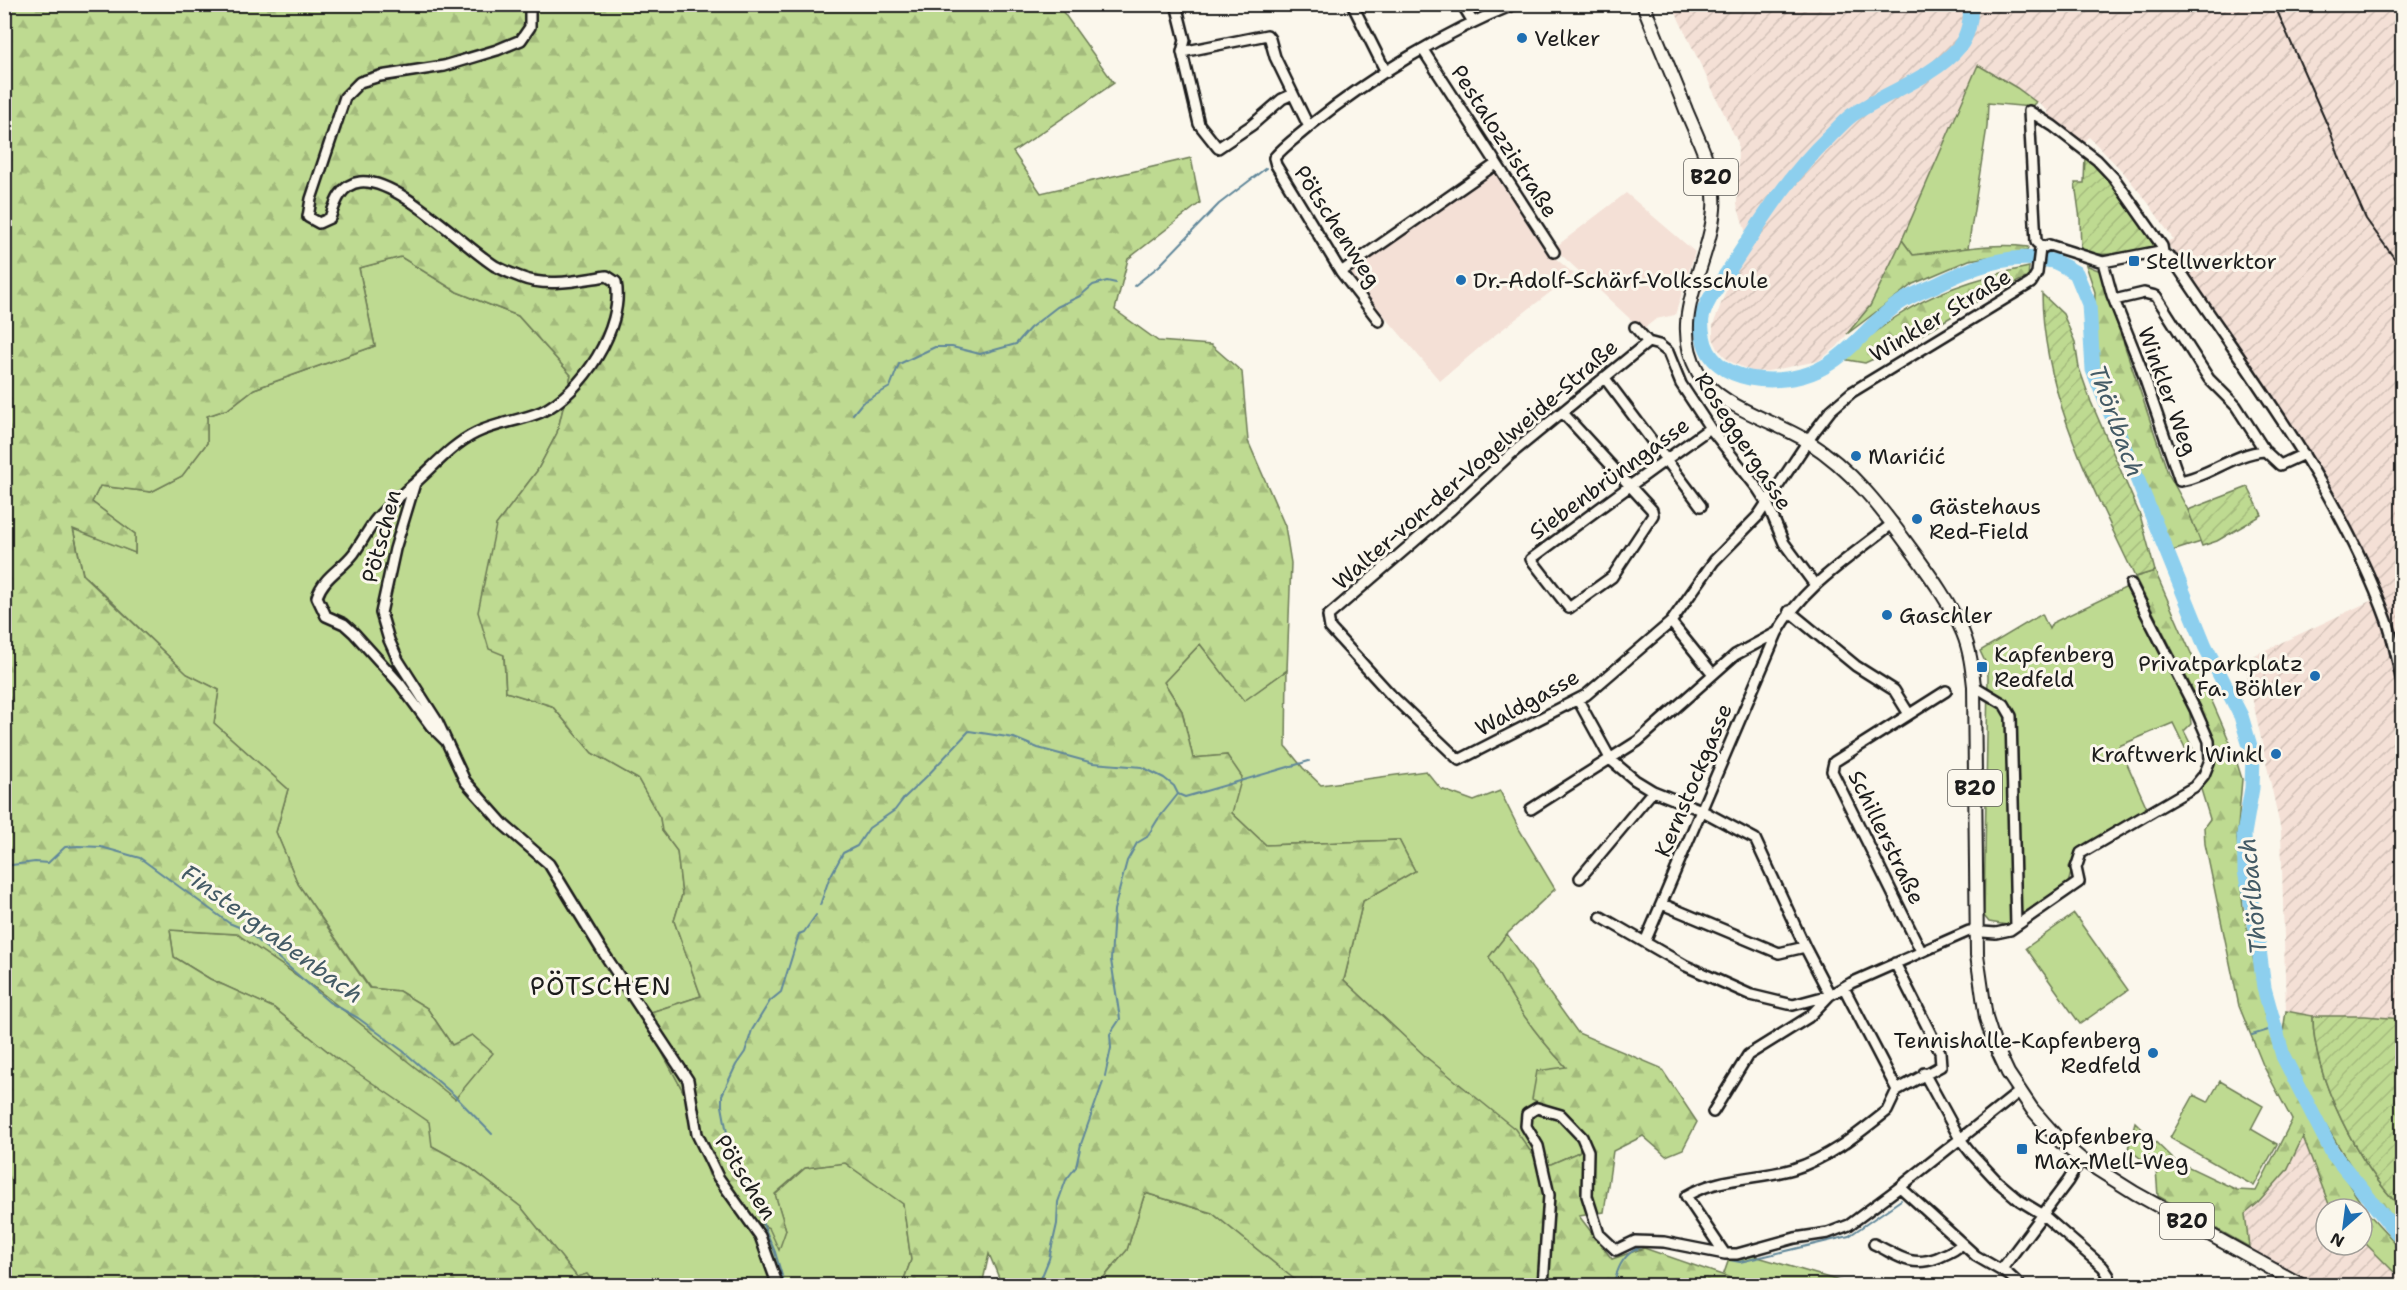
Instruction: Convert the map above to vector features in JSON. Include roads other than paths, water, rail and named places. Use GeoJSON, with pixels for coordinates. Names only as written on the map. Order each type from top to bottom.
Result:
{"type":"FeatureCollection","features":[{"type":"Feature","properties":{"kind":"main road","name":"B20"},"geometry":{"type":"LineString","coordinates":[[1643,4],[1698,138],[1712,182],[1713,222],[1691,295],[1686,327],[1692,359],[1706,383],[1727,401],[1807,441],[1863,487],[1893,523],[1938,586],[1952,609],[1969,652],[1974,686],[1976,931],[1980,986],[1986,1018],[2000,1057],[2019,1092],[2061,1142],[2081,1159],[2135,1193],[2303,1286]]}},
{"type":"Feature","properties":{"kind":"street","name":"Pötschen"},"geometry":{"type":"LineString","coordinates":[[530,4],[530,27],[521,40],[444,66],[380,76],[360,82],[345,97],[311,199],[308,217],[319,223],[330,218],[334,203],[344,189],[359,182],[382,184],[404,197],[496,266],[523,279],[549,283],[607,276],[616,282],[619,297],[614,322],[598,357],[571,390],[542,412],[476,432],[450,450],[415,483],[395,549],[381,613],[398,660],[437,721],[465,781],[504,825],[549,864],[601,949],[688,1080],[697,1134],[718,1176],[760,1236],[778,1286]]}},
{"type":"Feature","properties":{"kind":"street"},"geometry":{"type":"LineString","coordinates":[[1176,4],[1185,40],[1182,52],[1199,124],[1218,148],[1252,125],[1282,99],[1293,94]]}},
{"type":"Feature","properties":{"kind":"street"},"geometry":{"type":"LineString","coordinates":[[1352,4],[1386,72]]}},
{"type":"Feature","properties":{"kind":"street"},"geometry":{"type":"LineString","coordinates":[[1462,4],[1473,22]]}},
{"type":"Feature","properties":{"kind":"street","name":"Pötschenweg"},"geometry":{"type":"LineString","coordinates":[[1379,321],[1341,272],[1276,165],[1274,158],[1337,104],[1386,72],[1473,22],[1515,4]]}},
{"type":"Feature","properties":{"kind":"street","name":"Pötschenweg"},"geometry":{"type":"LineString","coordinates":[[1182,52],[1267,35],[1309,127]]}},
{"type":"Feature","properties":{"kind":"street","name":"Pestalozzistraße"},"geometry":{"type":"LineString","coordinates":[[1423,50],[1554,252]]}},
{"type":"Feature","properties":{"kind":"street"},"geometry":{"type":"LineString","coordinates":[[2163,252],[2162,246],[2114,178],[2097,160],[2053,126],[2029,111],[2036,242],[2041,250],[2049,245],[2103,262],[2156,251],[2163,252],[2173,260],[2304,454],[2342,519],[2388,624],[2403,683]]}},
{"type":"Feature","properties":{"kind":"street"},"geometry":{"type":"LineString","coordinates":[[1341,272],[1496,164]]}},
{"type":"Feature","properties":{"kind":"street","name":"Winkler Straße"},"geometry":{"type":"LineString","coordinates":[[1807,441],[1831,410],[1852,392],[2031,283],[2037,273],[2041,250]]}},
{"type":"Feature","properties":{"kind":"street","name":"Winkler Weg"},"geometry":{"type":"LineString","coordinates":[[2103,262],[2114,300],[2140,365],[2180,481],[2195,479],[2233,460],[2265,451]]}},
{"type":"Feature","properties":{"kind":"street"},"geometry":{"type":"LineString","coordinates":[[2114,300],[2144,293],[2156,296],[2209,379],[2236,406],[2265,451],[2280,465],[2304,454]]}},
{"type":"Feature","properties":{"kind":"street","name":"Roseggergasse"},"geometry":{"type":"LineString","coordinates":[[1635,327],[1648,342],[1659,345],[1668,352],[1681,384],[1710,428],[1767,503],[1784,543],[1815,585]]}},
{"type":"Feature","properties":{"kind":"street","name":"Walter-von-der-Vogelweide-Straße"},"geometry":{"type":"LineString","coordinates":[[1328,616],[1452,509],[1511,454],[1648,342]]}},
{"type":"Feature","properties":{"kind":"street"},"geometry":{"type":"LineString","coordinates":[[1604,376],[1701,506]]}},
{"type":"Feature","properties":{"kind":"street"},"geometry":{"type":"LineString","coordinates":[[1563,413],[1630,486]]}},
{"type":"Feature","properties":{"kind":"street","name":"Siebenbrünngasse"},"geometry":{"type":"LineString","coordinates":[[1630,486],[1652,510],[1651,519],[1612,577],[1569,608],[1531,559],[1630,486],[1710,428]]}},
{"type":"Feature","properties":{"kind":"street","name":"Waldgasse"},"geometry":{"type":"LineString","coordinates":[[1328,616],[1330,628],[1391,695],[1459,760],[1578,700],[1671,622],[1704,574],[1732,541],[1758,516],[1807,441]]}},
{"type":"Feature","properties":{"kind":"street"},"geometry":{"type":"LineString","coordinates":[[415,483],[398,496],[374,521],[353,554],[329,576],[317,597],[326,616],[344,624],[354,633],[400,684],[430,726],[445,740]]}},
{"type":"Feature","properties":{"kind":"street","name":"Kernstockgasse"},"geometry":{"type":"LineString","coordinates":[[1645,942],[1777,633],[1789,611],[1815,585],[1893,523]]}},
{"type":"Feature","properties":{"kind":"street"},"geometry":{"type":"LineString","coordinates":[[1601,917],[1686,966],[1751,994],[1794,1005],[1830,994],[1969,931],[2006,931],[2016,926],[2079,882],[2076,868],[2081,853],[2194,787],[2204,775],[2210,760],[2209,741],[2195,709],[2131,584]]}},
{"type":"Feature","properties":{"kind":"street"},"geometry":{"type":"LineString","coordinates":[[1789,611],[1856,666],[1894,690],[1909,714]]}},
{"type":"Feature","properties":{"kind":"street"},"geometry":{"type":"LineString","coordinates":[[1671,622],[1713,674]]}},
{"type":"Feature","properties":{"kind":"street"},"geometry":{"type":"LineString","coordinates":[[1531,809],[1638,741],[1735,655],[1777,633]]}},
{"type":"Feature","properties":{"kind":"street"},"geometry":{"type":"LineString","coordinates":[[1974,686],[2004,704],[2011,716],[2016,926]]}},
{"type":"Feature","properties":{"kind":"street","name":"Schillerstraße"},"geometry":{"type":"LineString","coordinates":[[1922,951],[1832,771],[1834,762],[1946,691]]}},
{"type":"Feature","properties":{"kind":"street"},"geometry":{"type":"LineString","coordinates":[[1578,700],[1611,760],[1635,780],[1653,791],[1701,810],[1755,839],[1805,947],[1830,994]]}},
{"type":"Feature","properties":{"kind":"street"},"geometry":{"type":"LineString","coordinates":[[1580,878],[1653,791]]}},
{"type":"Feature","properties":{"kind":"street"},"geometry":{"type":"LineString","coordinates":[[1662,904],[1779,953],[1805,947]]}},
{"type":"Feature","properties":{"kind":"street"},"geometry":{"type":"LineString","coordinates":[[1725,1254],[1686,1196],[1694,1191],[1715,1185],[1793,1169],[1826,1156],[1887,1111],[1897,1090],[1941,1066],[1940,1052],[1895,963]]}},
{"type":"Feature","properties":{"kind":"street"},"geometry":{"type":"LineString","coordinates":[[1844,988],[1897,1090]]}},
{"type":"Feature","properties":{"kind":"street"},"geometry":{"type":"LineString","coordinates":[[1713,1112],[1748,1054],[1809,1017],[1830,994]]}},
{"type":"Feature","properties":{"kind":"street"},"geometry":{"type":"LineString","coordinates":[[1924,1074],[1960,1139],[1997,1181],[2019,1200],[2042,1214],[2108,1272],[2108,1278],[2102,1286]]}},
{"type":"Feature","properties":{"kind":"street"},"geometry":{"type":"LineString","coordinates":[[1543,1286],[1549,1195],[1538,1146],[1526,1126],[1527,1114],[1537,1108],[1561,1115],[1582,1137],[1588,1151],[1587,1196],[1599,1234],[1616,1250],[1635,1241],[1664,1242],[1725,1254],[1737,1254],[1795,1238],[1828,1233],[1849,1225],[1900,1188],[2019,1092]]}},
{"type":"Feature","properties":{"kind":"street"},"geometry":{"type":"LineString","coordinates":[[2001,1270],[2068,1181],[2081,1159]]}},
{"type":"Feature","properties":{"kind":"street"},"geometry":{"type":"LineString","coordinates":[[1900,1188],[1962,1244],[2021,1286]]}},
{"type":"Feature","properties":{"kind":"street"},"geometry":{"type":"LineString","coordinates":[[1874,1244],[1915,1262],[1925,1262],[1942,1256],[1962,1244]]}},
{"type":"Feature","properties":{"kind":"waterway","name":"Thörlbach"},"geometry":{"type":"LineString","coordinates":[[1970,4],[1970,21],[1967,32],[1962,43],[1949,57],[1923,76],[1852,115],[1788,183],[1710,298],[1702,318],[1703,336],[1709,353],[1719,365],[1734,373],[1750,378],[1786,379],[1818,370],[1829,364],[1902,301],[1977,267],[2021,258],[2055,262],[2076,273],[2089,304],[2093,370],[2205,646],[2241,716],[2253,756],[2252,788],[2244,834],[2245,871],[2264,988],[2283,1056],[2333,1154],[2402,1239]]}},
{"type":"Feature","properties":{"kind":"waterway"},"geometry":{"type":"LineString","coordinates":[[1134,286],[1159,266],[1219,204],[1266,168]]}},
{"type":"Feature","properties":{"kind":"waterway"},"geometry":{"type":"LineString","coordinates":[[853,414],[862,403],[890,387],[899,364],[935,347],[952,347],[980,354],[1016,344],[1030,328],[1057,307],[1080,296],[1093,285],[1107,281],[1116,283]]}},
{"type":"Feature","properties":{"kind":"waterway"},"geometry":{"type":"LineString","coordinates":[[820,905],[829,879],[843,853],[857,846],[869,828],[895,810],[969,731],[1014,738],[1038,748],[1093,763],[1142,767],[1164,778],[1174,786],[1178,794]]}},
{"type":"Feature","properties":{"kind":"waterway"},"geometry":{"type":"LineString","coordinates":[[1105,1076],[1111,1048],[1110,1034],[1120,1019],[1111,960],[1114,910],[1127,861],[1137,843],[1147,837],[1178,794],[1185,797],[1309,761]]}},
{"type":"Feature","properties":{"kind":"waterway","name":"Finstergrabenbach"},"geometry":{"type":"LineString","coordinates":[[4,866],[35,862],[48,863],[65,847],[78,846],[101,847],[140,858],[229,923],[246,930],[329,1002],[358,1018],[403,1051],[454,1095],[492,1134]]}},
{"type":"Feature","properties":{"kind":"waterway"},"geometry":{"type":"LineString","coordinates":[[756,1209],[727,1133],[722,1095],[736,1065],[745,1052],[752,1030],[770,1001],[781,992],[799,934],[804,932],[816,915]]}},
{"type":"Feature","properties":{"kind":"waterway"},"geometry":{"type":"LineString","coordinates":[[2252,1035],[2275,1028]]}},
{"type":"Feature","properties":{"kind":"waterway"},"geometry":{"type":"LineString","coordinates":[[1038,1286],[1049,1259],[1057,1224],[1058,1202],[1066,1180],[1076,1167],[1081,1144],[1103,1082]]}},
{"type":"Feature","properties":{"kind":"waterway"},"geometry":{"type":"LineString","coordinates":[[1658,1246],[1740,1262],[1849,1236],[1901,1200]]}},
{"type":"Feature","properties":{"kind":"waterway"},"geometry":{"type":"LineString","coordinates":[[758,1213],[775,1252],[785,1286]]}},
{"type":"Feature","properties":{"kind":"waterway"},"geometry":{"type":"LineString","coordinates":[[1613,1286],[1623,1261],[1631,1252],[1644,1246]]}},
{"type":"Feature","properties":{"kind":"railway"},"geometry":{"type":"LineString","coordinates":[[2274,4],[2366,219],[2402,269]]}},
{"type":"Feature","properties":{"kind":"place","name":"Velker"},"geometry":{"type":"Point","coordinates":[1522,38]}},
{"type":"Feature","properties":{"kind":"place","name":"Stellwerktor"},"geometry":{"type":"Point","coordinates":[2134,261]}},
{"type":"Feature","properties":{"kind":"place","name":"Dr.-Adolf-Schärf-Volksschule"},"geometry":{"type":"Point","coordinates":[1461,280]}},
{"type":"Feature","properties":{"kind":"place","name":"Marićić"},"geometry":{"type":"Point","coordinates":[1856,456]}},
{"type":"Feature","properties":{"kind":"place","name":"Gästehaus Red-Field"},"geometry":{"type":"Point","coordinates":[1917,519]}},
{"type":"Feature","properties":{"kind":"place","name":"Gaschler"},"geometry":{"type":"Point","coordinates":[1887,615]}},
{"type":"Feature","properties":{"kind":"place","name":"Kapfenberg Redfeld"},"geometry":{"type":"Point","coordinates":[1982,667]}},
{"type":"Feature","properties":{"kind":"place","name":"Privatparkplatz Fa. Böhler"},"geometry":{"type":"Point","coordinates":[2315,676]}},
{"type":"Feature","properties":{"kind":"place","name":"Kraftwerk Winkl"},"geometry":{"type":"Point","coordinates":[2276,754]}},
{"type":"Feature","properties":{"kind":"place","name":"Tennishalle-Kapfenberg Redfeld"},"geometry":{"type":"Point","coordinates":[2153,1053]}},
{"type":"Feature","properties":{"kind":"place","name":"Kapfenberg Max-Mell-Weg"},"geometry":{"type":"Point","coordinates":[2022,1149]}},
{"type":"Feature","properties":{"kind":"district","name":"PÖTSCHEN"},"geometry":{"type":"Point","coordinates":[601,986]}}]}
